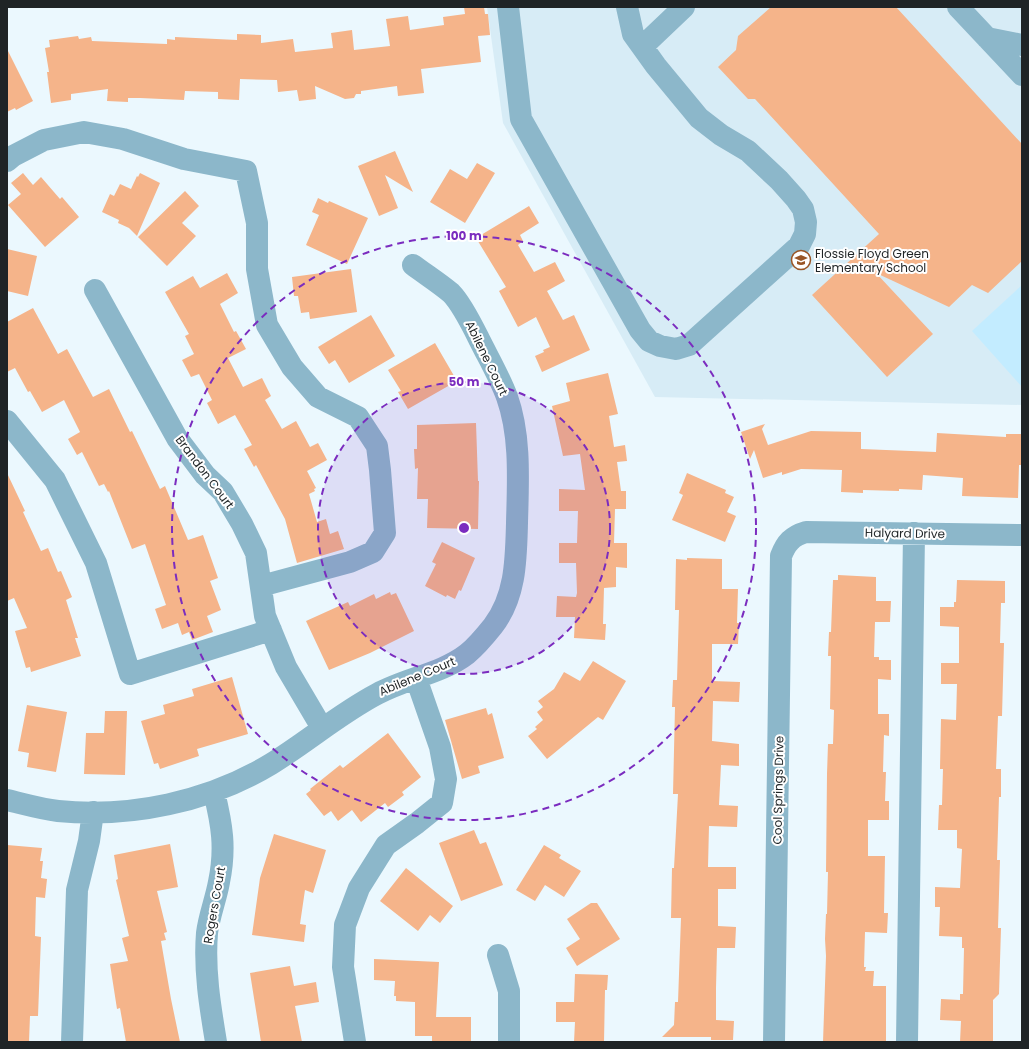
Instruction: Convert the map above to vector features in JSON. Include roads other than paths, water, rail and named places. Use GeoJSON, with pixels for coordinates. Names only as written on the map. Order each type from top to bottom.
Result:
{"type":"FeatureCollection","features":[{"type":"Feature","properties":{"kind":"street"},"geometry":{"type":"LineString","coordinates":[[508,7],[521,119],[640,330],[649,341],[660,346],[676,349],[689,345],[795,250],[799,246],[805,234],[806,222],[803,209],[796,199],[748,151],[721,136],[699,118],[656,66],[633,34],[627,7]]}},
{"type":"Feature","properties":{"kind":"street"},"geometry":{"type":"LineString","coordinates":[[643,46],[684,7]]}},
{"type":"Feature","properties":{"kind":"street"},"geometry":{"type":"LineString","coordinates":[[958,7],[1022,75]]}},
{"type":"Feature","properties":{"kind":"street"},"geometry":{"type":"LineString","coordinates":[[987,38],[1022,45]]}},
{"type":"Feature","properties":{"kind":"street"},"geometry":{"type":"LineString","coordinates":[[7,161],[13,156],[44,140],[84,132],[123,139],[184,159],[246,171],[257,223],[257,269],[267,325],[292,367],[318,397],[358,417],[376,446],[380,470],[385,533],[373,552],[350,562],[261,586]]}},
{"type":"Feature","properties":{"kind":"street","name":"Abilene Court"},"geometry":{"type":"LineString","coordinates":[[7,800],[57,811],[128,811],[177,802],[214,792],[271,764],[352,707],[378,693],[440,669],[465,655],[479,644],[491,629],[507,603],[514,579],[518,462],[514,429],[507,397],[470,320],[452,294],[413,265]]}},
{"type":"Feature","properties":{"kind":"street","name":"Brandon Court"},"geometry":{"type":"LineString","coordinates":[[95,290],[177,438],[205,475],[223,492],[242,524],[256,553],[265,616],[286,666],[322,728]]}},
{"type":"Feature","properties":{"kind":"street"},"geometry":{"type":"LineString","coordinates":[[7,421],[55,480],[96,563],[130,674],[271,630]]}},
{"type":"Feature","properties":{"kind":"street","name":"Halyard Drive"},"geometry":{"type":"LineString","coordinates":[[790,540],[797,534],[806,532],[1022,535]]}},
{"type":"Feature","properties":{"kind":"street"},"geometry":{"type":"LineString","coordinates":[[907,1042],[914,533]]}},
{"type":"Feature","properties":{"kind":"street","name":"Cool Springs Drive"},"geometry":{"type":"LineString","coordinates":[[774,1042],[781,556],[784,547],[790,540]]}},
{"type":"Feature","properties":{"kind":"street"},"geometry":{"type":"LineString","coordinates":[[355,1042],[343,967],[345,925],[360,888],[386,845],[442,803],[446,779],[440,747],[416,678]]}},
{"type":"Feature","properties":{"kind":"street","name":"Rogers Court"},"geometry":{"type":"LineString","coordinates":[[214,792],[221,819],[224,853],[219,882],[207,932],[206,968],[209,1001],[216,1042]]}},
{"type":"Feature","properties":{"kind":"street"},"geometry":{"type":"LineString","coordinates":[[72,1042],[77,890],[93,812]]}},
{"type":"Feature","properties":{"kind":"street"},"geometry":{"type":"LineString","coordinates":[[498,955],[509,991],[509,1042]]}},
{"type":"Feature","properties":{"kind":"place","name":"Flossie Floyd Green Elementary School"},"geometry":{"type":"Point","coordinates":[801,260]}}]}
